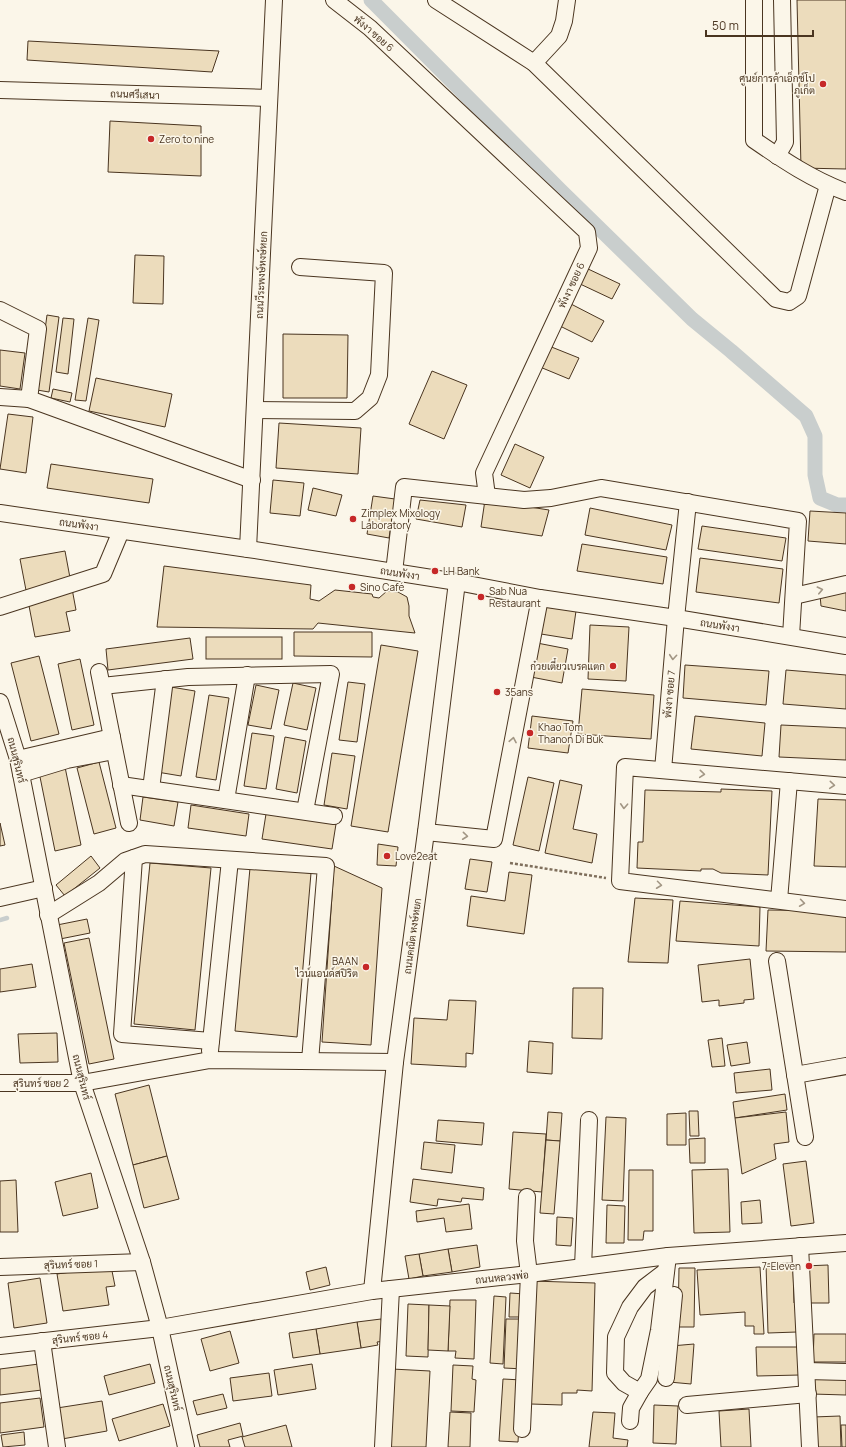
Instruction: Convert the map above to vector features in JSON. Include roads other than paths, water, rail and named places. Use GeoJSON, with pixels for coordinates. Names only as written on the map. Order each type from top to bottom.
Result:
{"type":"FeatureCollection","features":[{"type":"Feature","properties":{"kind":"street","name":"ถนนวีระพงษ์หงษ์หยก"},"geometry":{"type":"LineString","coordinates":[[248,549],[274,0]]}},
{"type":"Feature","properties":{"kind":"street","name":"พังงา ซอย 6"},"geometry":{"type":"LineString","coordinates":[[334,0],[370,28],[586,232],[588,248],[484,473],[487,496]]}},
{"type":"Feature","properties":{"kind":"street"},"geometry":{"type":"LineString","coordinates":[[436,0],[534,62],[776,299],[789,302],[798,296],[828,185]]}},
{"type":"Feature","properties":{"kind":"street"},"geometry":{"type":"LineString","coordinates":[[534,62],[559,36],[564,21],[567,0]]}},
{"type":"Feature","properties":{"kind":"street"},"geometry":{"type":"LineString","coordinates":[[754,0],[754,140],[777,156],[828,185],[846,192]]}},
{"type":"Feature","properties":{"kind":"street"},"geometry":{"type":"LineString","coordinates":[[777,156],[785,142],[782,0]]}},
{"type":"Feature","properties":{"kind":"street","name":"ถนนศรีเสนา"},"geometry":{"type":"LineString","coordinates":[[0,90],[269,98]]}},
{"type":"Feature","properties":{"kind":"street"},"geometry":{"type":"LineString","coordinates":[[255,410],[355,411],[370,398],[379,375],[384,273],[300,267]]}},
{"type":"Feature","properties":{"kind":"street"},"geometry":{"type":"LineString","coordinates":[[0,310],[38,329],[29,399]]}},
{"type":"Feature","properties":{"kind":"street"},"geometry":{"type":"LineString","coordinates":[[0,397],[29,399],[252,480]]}},
{"type":"Feature","properties":{"kind":"street"},"geometry":{"type":"LineString","coordinates":[[394,572],[404,487],[524,500],[551,498],[601,488],[688,502],[798,521],[791,636]]}},
{"type":"Feature","properties":{"kind":"street","name":"พังงา ซอย 7"},"geometry":{"type":"LineString","coordinates":[[663,770],[688,502]]}},
{"type":"Feature","properties":{"kind":"street","name":"ถนนพังงา"},"geometry":{"type":"LineString","coordinates":[[0,513],[248,549],[457,582],[540,598],[791,636],[846,646]]}},
{"type":"Feature","properties":{"kind":"street"},"geometry":{"type":"LineString","coordinates":[[0,607],[103,574],[121,531]]}},
{"type":"Feature","properties":{"kind":"street","name":"ถนนคณิต หงษ์หยก"},"geometry":{"type":"LineString","coordinates":[[372,1291],[395,1062],[426,832],[457,582]]}},
{"type":"Feature","properties":{"kind":"street"},"geometry":{"type":"LineString","coordinates":[[794,596],[846,584]]}},
{"type":"Feature","properties":{"kind":"street"},"geometry":{"type":"LineString","coordinates":[[426,832],[494,839],[540,598]]}},
{"type":"Feature","properties":{"kind":"street"},"geometry":{"type":"LineString","coordinates":[[129,823],[100,679],[165,679],[247,675],[331,674],[305,811]]}},
{"type":"Feature","properties":{"kind":"street"},"geometry":{"type":"LineString","coordinates":[[226,800],[247,675]]}},
{"type":"Feature","properties":{"kind":"street"},"geometry":{"type":"LineString","coordinates":[[151,789],[165,679]]}},
{"type":"Feature","properties":{"kind":"street","name":"ถนนสุรินทร์"},"geometry":{"type":"LineString","coordinates":[[0,702],[19,767],[82,1083],[142,1262],[160,1328],[186,1447]]}},
{"type":"Feature","properties":{"kind":"street"},"geometry":{"type":"LineString","coordinates":[[19,767],[67,760],[113,744]]}},
{"type":"Feature","properties":{"kind":"street"},"geometry":{"type":"LineString","coordinates":[[846,786],[625,767],[620,881],[846,909]]}},
{"type":"Feature","properties":{"kind":"street"},"geometry":{"type":"LineString","coordinates":[[780,900],[788,781]]}},
{"type":"Feature","properties":{"kind":"street"},"geometry":{"type":"LineString","coordinates":[[121,785],[334,816]]}},
{"type":"Feature","properties":{"kind":"street"},"geometry":{"type":"LineString","coordinates":[[48,915],[99,883],[125,861],[145,854],[326,866],[310,1061]]}},
{"type":"Feature","properties":{"kind":"street"},"geometry":{"type":"LineString","coordinates":[[134,858],[122,1034],[211,1041]]}},
{"type":"Feature","properties":{"kind":"street"},"geometry":{"type":"LineString","coordinates":[[210,1060],[230,860]]}},
{"type":"Feature","properties":{"kind":"street"},"geometry":{"type":"LineString","coordinates":[[0,898],[44,888]]}},
{"type":"Feature","properties":{"kind":"street"},"geometry":{"type":"LineString","coordinates":[[777,961],[806,1137]]}},
{"type":"Feature","properties":{"kind":"street","name":"สุรินทร์ ซอย 2"},"geometry":{"type":"LineString","coordinates":[[0,1083],[82,1083],[210,1060],[395,1062]]}},
{"type":"Feature","properties":{"kind":"street"},"geometry":{"type":"LineString","coordinates":[[796,1075],[846,1066]]}},
{"type":"Feature","properties":{"kind":"street"},"geometry":{"type":"LineString","coordinates":[[583,1267],[589,1120]]}},
{"type":"Feature","properties":{"kind":"street"},"geometry":{"type":"LineString","coordinates":[[522,1429],[529,1274],[525,1241],[527,1197]]}},
{"type":"Feature","properties":{"kind":"street","name":"ถนนหลวงพ่อ"},"geometry":{"type":"LineString","coordinates":[[160,1328],[372,1291],[583,1267],[671,1261],[800,1246],[846,1244]]}},
{"type":"Feature","properties":{"kind":"street"},"geometry":{"type":"LineString","coordinates":[[800,1246],[810,1447]]}},
{"type":"Feature","properties":{"kind":"street"},"geometry":{"type":"LineString","coordinates":[[666,1378],[671,1261]]}},
{"type":"Feature","properties":{"kind":"street"},"geometry":{"type":"LineString","coordinates":[[640,1392],[624,1383],[615,1373],[616,1337],[630,1307],[645,1287],[671,1261]]}},
{"type":"Feature","properties":{"kind":"street"},"geometry":{"type":"LineString","coordinates":[[630,1421],[632,1408],[649,1379],[671,1261]]}},
{"type":"Feature","properties":{"kind":"street","name":"สุรินทร์ ซอย 1"},"geometry":{"type":"LineString","coordinates":[[0,1267],[142,1262]]}},
{"type":"Feature","properties":{"kind":"street"},"geometry":{"type":"LineString","coordinates":[[383,1447],[391,1289]]}},
{"type":"Feature","properties":{"kind":"street","name":"สุรินทร์ ซอย 4"},"geometry":{"type":"LineString","coordinates":[[0,1346],[160,1328]]}},
{"type":"Feature","properties":{"kind":"street"},"geometry":{"type":"LineString","coordinates":[[42,1341],[57,1447]]}},
{"type":"Feature","properties":{"kind":"street"},"geometry":{"type":"LineString","coordinates":[[807,1371],[846,1372]]}},
{"type":"Feature","properties":{"kind":"street"},"geometry":{"type":"LineString","coordinates":[[687,1405],[808,1394]]}},
{"type":"Feature","properties":{"kind":"waterway"},"geometry":{"type":"LineString","coordinates":[[371,0],[560,190],[692,319],[806,416],[815,436],[815,475],[820,498],[837,505],[846,505]]}},
{"type":"Feature","properties":{"kind":"waterway"},"geometry":{"type":"LineString","coordinates":[[0,920],[7,918]]}},
{"type":"Feature","properties":{"kind":"place","name":"ศูนย์การค้าเอ็กซ์โป ภูเก็ต"},"geometry":{"type":"Point","coordinates":[823,84]}},
{"type":"Feature","properties":{"kind":"place","name":"Zero to nine"},"geometry":{"type":"Point","coordinates":[151,139]}},
{"type":"Feature","properties":{"kind":"place","name":"Zimplex Mixology Laboratory"},"geometry":{"type":"Point","coordinates":[353,519]}},
{"type":"Feature","properties":{"kind":"place","name":"LH Bank"},"geometry":{"type":"Point","coordinates":[435,571]}},
{"type":"Feature","properties":{"kind":"place","name":"Sino Café"},"geometry":{"type":"Point","coordinates":[352,587]}},
{"type":"Feature","properties":{"kind":"place","name":"Sab Nua Restaurant"},"geometry":{"type":"Point","coordinates":[481,597]}},
{"type":"Feature","properties":{"kind":"place","name":"ก๋วยเตี๋ยวเบรคแตก"},"geometry":{"type":"Point","coordinates":[613,666]}},
{"type":"Feature","properties":{"kind":"place","name":"35ans"},"geometry":{"type":"Point","coordinates":[497,692]}},
{"type":"Feature","properties":{"kind":"place","name":"Khao Tom Thanon Di Buk"},"geometry":{"type":"Point","coordinates":[530,733]}},
{"type":"Feature","properties":{"kind":"place","name":"Love2eat"},"geometry":{"type":"Point","coordinates":[387,856]}},
{"type":"Feature","properties":{"kind":"place","name":"BAAN ไวน์แอนด์สปิริต"},"geometry":{"type":"Point","coordinates":[366,967]}},
{"type":"Feature","properties":{"kind":"place","name":"7-Eleven"},"geometry":{"type":"Point","coordinates":[809,1266]}}]}
